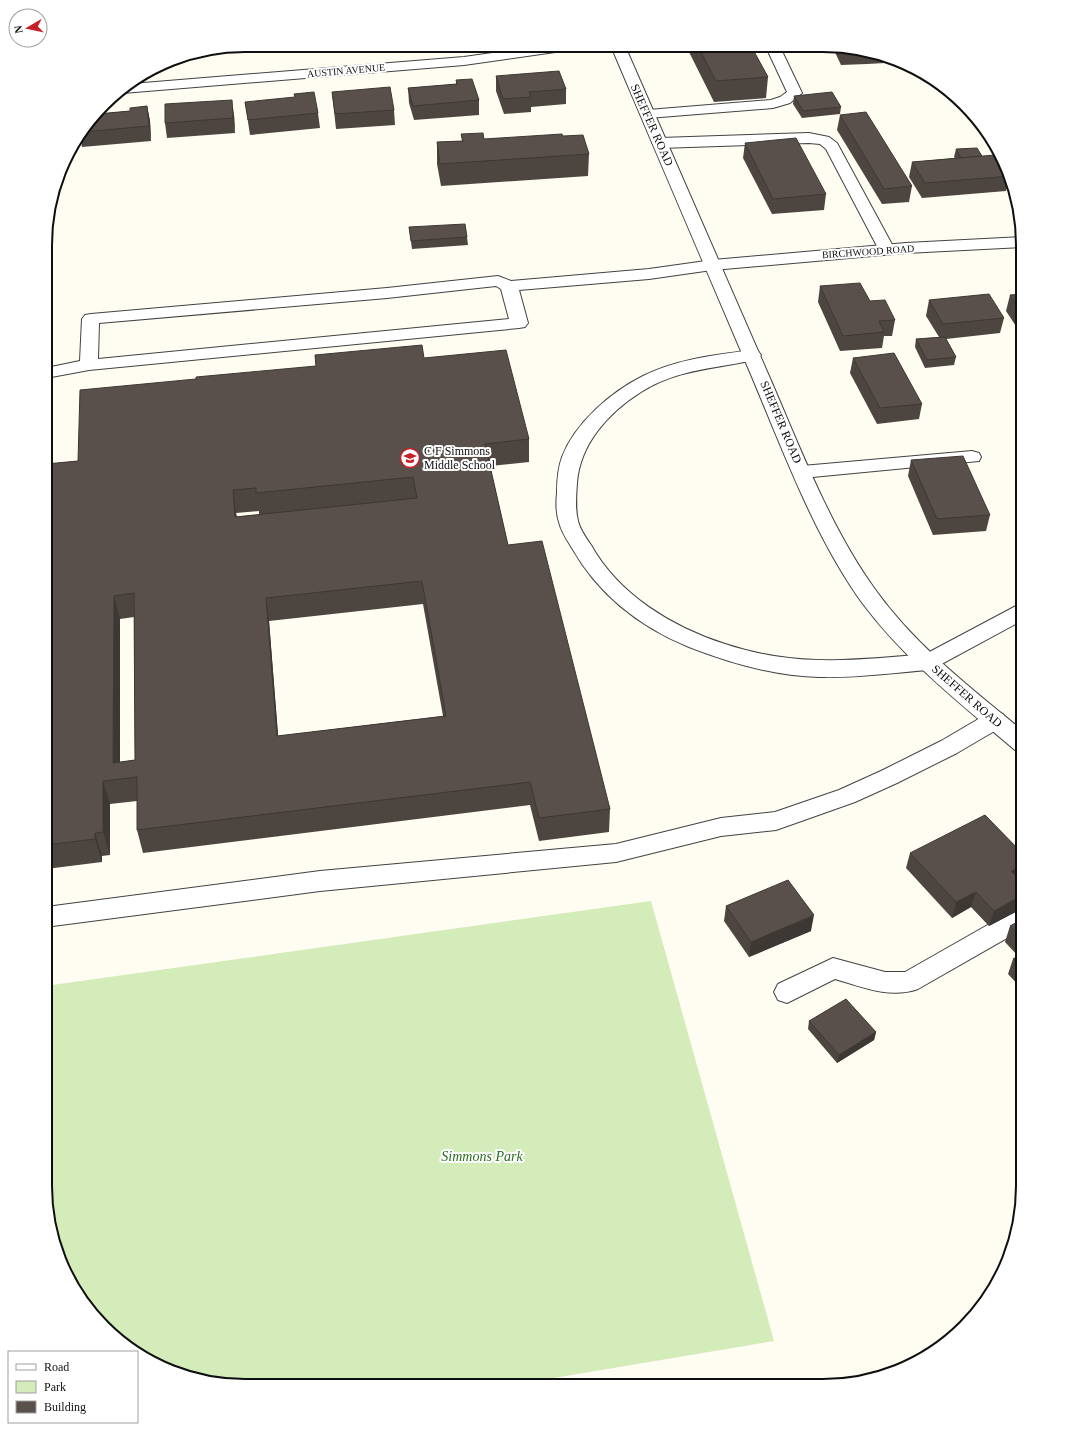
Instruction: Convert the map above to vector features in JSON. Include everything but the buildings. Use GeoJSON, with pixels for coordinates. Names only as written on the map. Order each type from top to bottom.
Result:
{"type":"FeatureCollection","features":[{"type":"Feature","properties":{"kind":"street","name":"AUSTIN AVENUE"},"geometry":{"type":"LineString","coordinates":[[132,88],[464,61],[527,52]]}},
{"type":"Feature","properties":{"kind":"street","name":"SHEFFER ROAD"},"geometry":{"type":"LineString","coordinates":[[621,52],[802,472],[831,533],[854,575],[896,630],[928,662],[1016,738]]}},
{"type":"Feature","properties":{"kind":"street"},"geometry":{"type":"LineString","coordinates":[[648,114],[773,104],[785,100],[795,93],[776,52]]}},
{"type":"Feature","properties":{"kind":"street"},"geometry":{"type":"LineString","coordinates":[[660,143],[809,138],[824,140],[832,146],[886,250]]}},
{"type":"Feature","properties":{"kind":"street","name":"BIRCHWOOD ROAD"},"geometry":{"type":"LineString","coordinates":[[509,286],[649,274],[713,265],[886,250],[1016,242]]}},
{"type":"Feature","properties":{"kind":"street"},"geometry":{"type":"LineString","coordinates":[[52,372],[89,365],[519,323],[509,286],[498,280],[386,293],[91,319],[89,365]]}},
{"type":"Feature","properties":{"kind":"street"},"geometry":{"type":"LineString","coordinates":[[752,355],[696,363],[664,373],[635,387],[611,406],[587,432],[572,457],[566,486],[568,521],[584,555],[610,585],[639,611],[677,633],[715,649],[754,660],[803,668],[846,668],[928,662],[1016,615]]}},
{"type":"Feature","properties":{"kind":"street"},"geometry":{"type":"LineString","coordinates":[[802,472],[972,457]]}},
{"type":"Feature","properties":{"kind":"street"},"geometry":{"type":"LineString","coordinates":[[52,916],[320,881],[616,852],[721,827],[776,821],[847,796],[882,780],[949,747],[995,720]]}},
{"type":"Feature","properties":{"kind":"street"},"geometry":{"type":"LineString","coordinates":[[787,992],[833,968],[885,983],[909,982],[1016,920]]}},
{"type":"Feature","properties":{"kind":"green space","name":"Simmons Park"},"geometry":{"type":"Polygon","coordinates":[[[651,901],[774,1341],[548,1379],[232,1379],[183,1369],[160,1359],[138,1347],[108,1323],[84,1293],[62,1248],[52,1199],[52,985],[651,901]]]}},
{"type":"Feature","properties":{"kind":"place","name":"C F Simmons Middle School"},"geometry":{"type":"Point","coordinates":[410,458]}}]}
